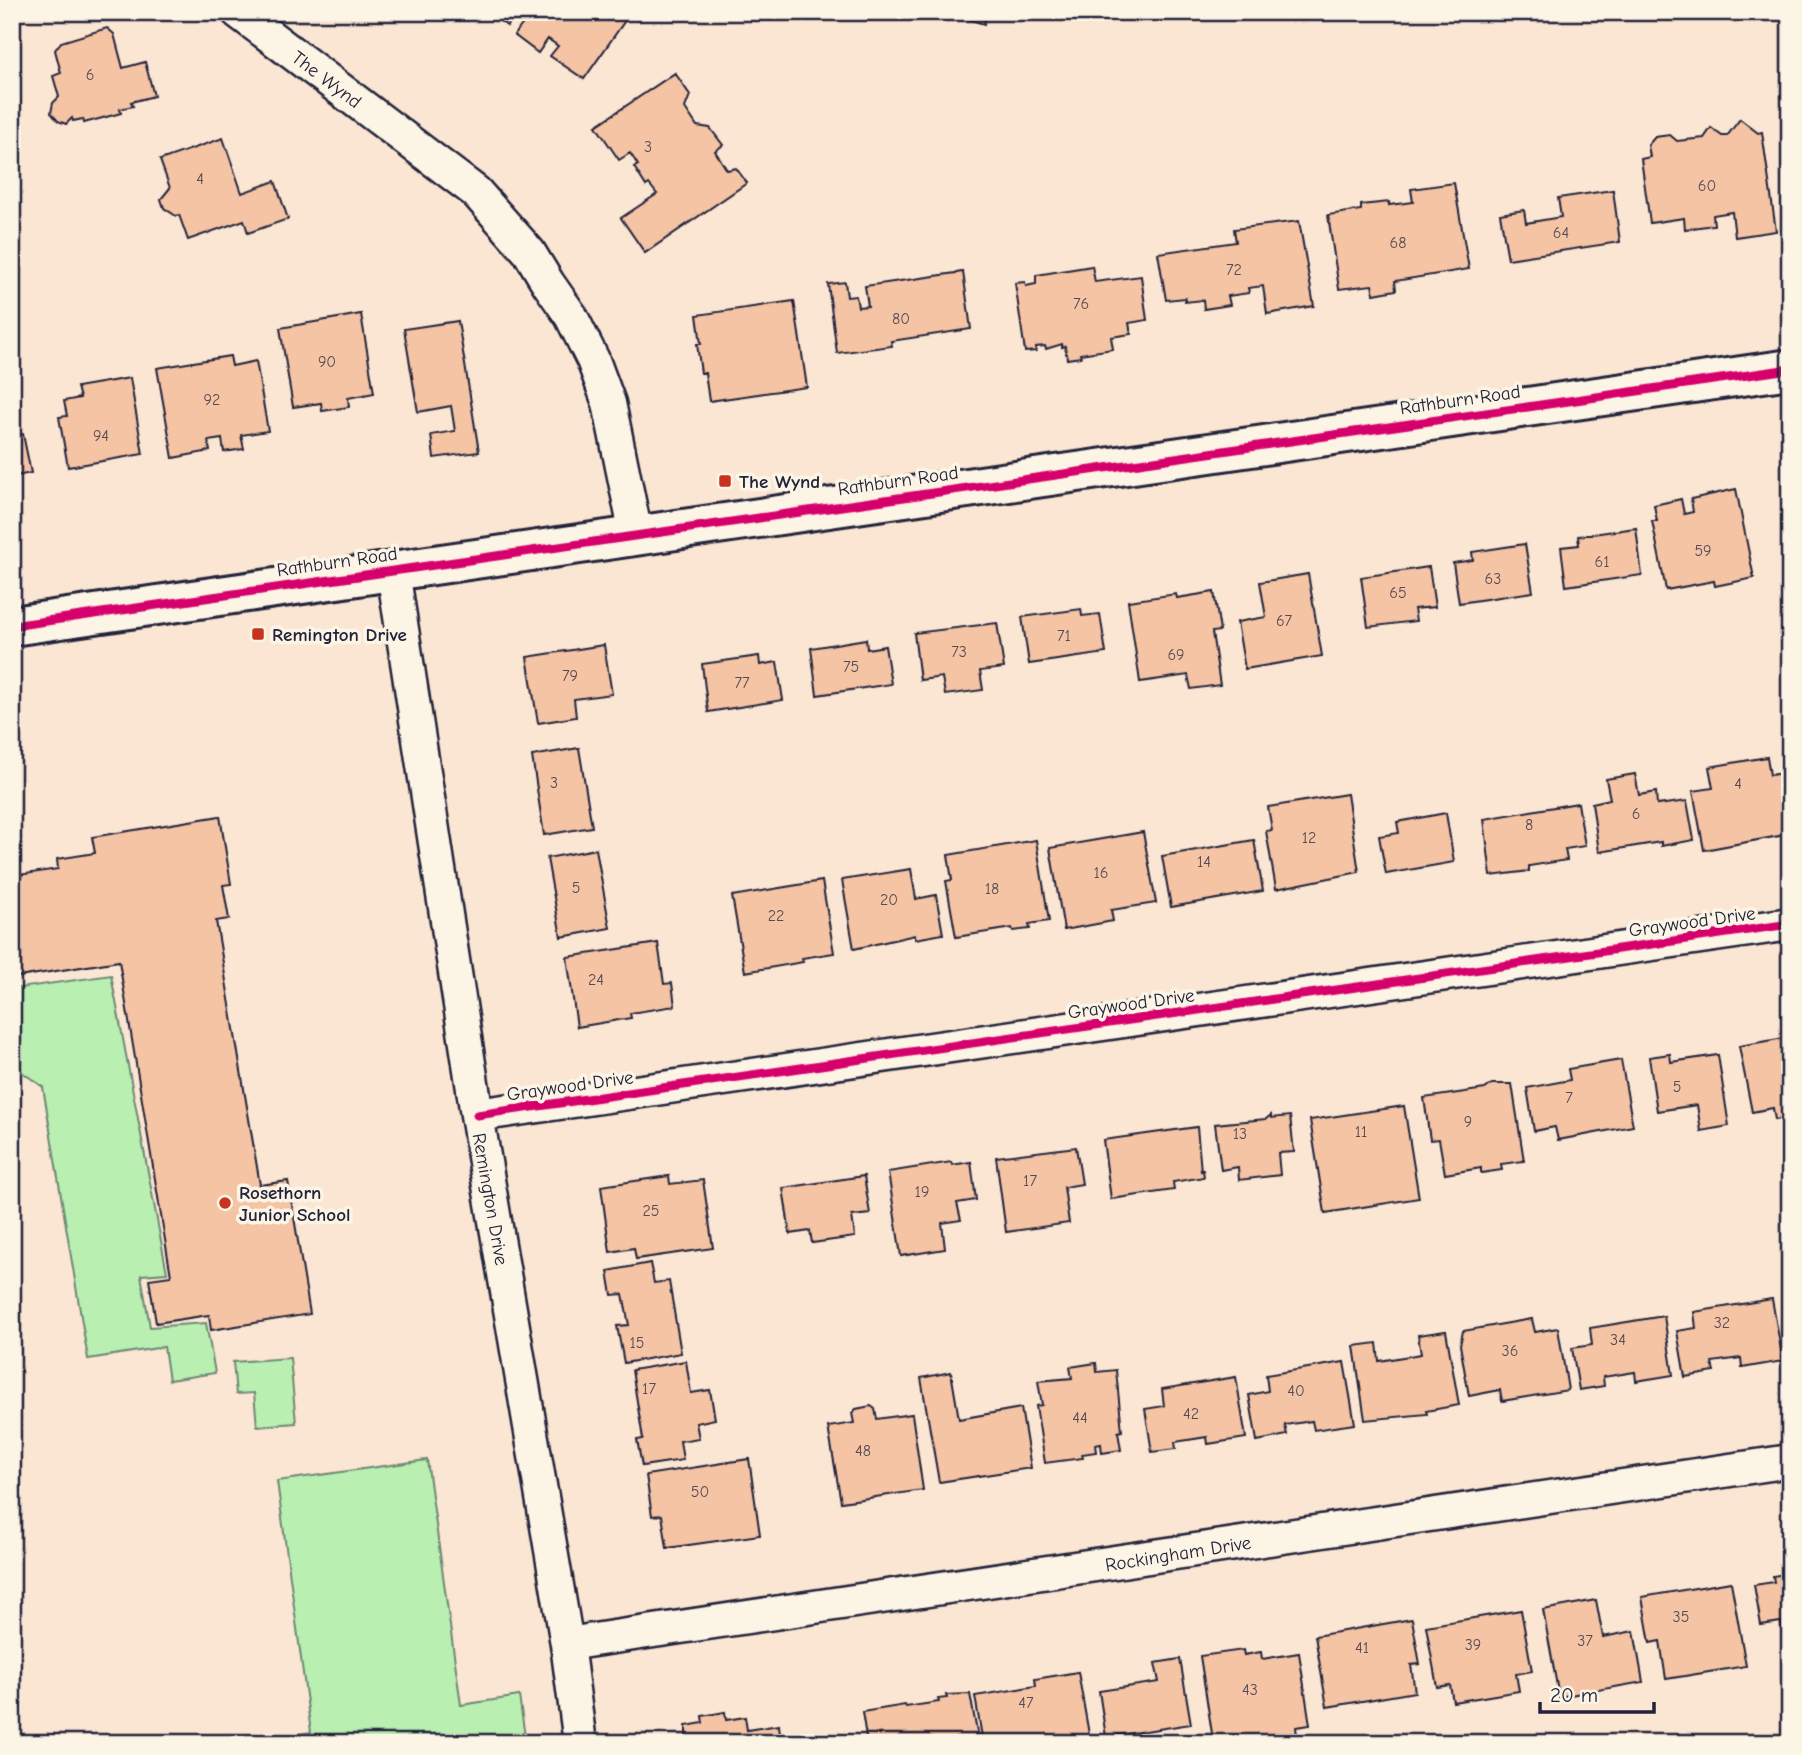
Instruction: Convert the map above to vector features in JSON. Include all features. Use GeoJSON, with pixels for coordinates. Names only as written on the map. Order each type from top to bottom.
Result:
{"type":"FeatureCollection","features":[{"type":"Feature","properties":{"kind":"street","name":"The Wynd"},"geometry":{"type":"LineString","coordinates":[[237,12],[476,192],[529,252],[571,316],[593,360],[609,403],[636,535]]}},
{"type":"Feature","properties":{"kind":"street","name":"Rathburn Road"},"geometry":{"type":"LineString","coordinates":[[12,626],[1790,369]]}},
{"type":"Feature","properties":{"kind":"street","name":"Remington Drive"},"geometry":{"type":"LineString","coordinates":[[393,571],[477,1115],[567,1644],[580,1743]]}},
{"type":"Feature","properties":{"kind":"street","name":"Graywood Drive"},"geometry":{"type":"LineString","coordinates":[[477,1115],[1790,924]]}},
{"type":"Feature","properties":{"kind":"street","name":"Rockingham Drive"},"geometry":{"type":"LineString","coordinates":[[567,1644],[1790,1461]]}},
{"type":"Feature","properties":{"kind":"green space"},"geometry":{"type":"Polygon","coordinates":[[[111,975],[167,1273],[141,1275],[150,1327],[206,1323],[215,1373],[169,1380],[164,1347],[88,1359],[43,1087],[12,1065],[12,989],[111,975]]]}},
{"type":"Feature","properties":{"kind":"green space"},"geometry":{"type":"Polygon","coordinates":[[[290,1358],[296,1423],[257,1426],[254,1393],[236,1394],[233,1362],[290,1358]]]}},
{"type":"Feature","properties":{"kind":"green space"},"geometry":{"type":"Polygon","coordinates":[[[427,1460],[461,1705],[519,1696],[526,1743],[252,1743],[311,1732],[277,1481],[427,1460]]]}},
{"type":"Feature","properties":{"kind":"building"},"geometry":{"type":"Polygon","coordinates":[[[488,12],[631,12],[584,79],[550,56],[558,46],[548,39],[538,53],[514,35],[525,21],[515,14],[507,26],[488,12]]]}},
{"type":"Feature","properties":{"kind":"building"},"geometry":{"type":"Polygon","coordinates":[[[945,12],[987,12],[984,24],[945,12]]]}},
{"type":"Feature","properties":{"kind":"building"},"geometry":{"type":"Polygon","coordinates":[[[107,28],[114,34],[123,68],[145,62],[154,96],[131,102],[133,106],[120,109],[121,113],[84,123],[83,119],[73,121],[72,118],[66,124],[58,121],[51,113],[53,103],[59,97],[53,76],[61,73],[55,50],[61,42],[107,28]]]}},
{"type":"Feature","properties":{"kind":"building"},"geometry":{"type":"Polygon","coordinates":[[[675,73],[690,95],[685,108],[697,126],[710,128],[723,145],[715,151],[727,170],[736,168],[747,183],[645,253],[621,218],[657,194],[649,184],[646,186],[634,167],[638,165],[630,153],[619,160],[596,126],[675,73]]]}},
{"type":"Feature","properties":{"kind":"building"},"geometry":{"type":"Polygon","coordinates":[[[12,101],[17,101],[18,185],[12,185],[12,101]]]}},
{"type":"Feature","properties":{"kind":"building"},"geometry":{"type":"Polygon","coordinates":[[[1740,119],[1758,133],[1762,132],[1776,231],[1735,237],[1732,212],[1713,215],[1714,225],[1685,229],[1684,218],[1650,223],[1641,159],[1650,157],[1648,145],[1655,137],[1670,135],[1677,141],[1704,138],[1711,128],[1722,136],[1727,136],[1740,119]]]}},
{"type":"Feature","properties":{"kind":"building"},"geometry":{"type":"Polygon","coordinates":[[[223,138],[242,193],[275,181],[288,219],[248,233],[244,220],[188,240],[179,215],[176,216],[164,208],[161,199],[170,188],[160,160],[223,138]]]}},
{"type":"Feature","properties":{"kind":"building"},"geometry":{"type":"Polygon","coordinates":[[[1454,183],[1469,269],[1395,281],[1396,290],[1374,294],[1372,285],[1339,289],[1328,215],[1361,210],[1361,205],[1413,202],[1411,189],[1454,183]]]}},
{"type":"Feature","properties":{"kind":"building"},"geometry":{"type":"Polygon","coordinates":[[[1613,190],[1620,242],[1508,259],[1500,214],[1524,210],[1526,223],[1561,217],[1558,198],[1613,190]]]}},
{"type":"Feature","properties":{"kind":"building"},"geometry":{"type":"Polygon","coordinates":[[[1299,221],[1314,306],[1267,314],[1263,286],[1248,288],[1249,293],[1228,296],[1230,305],[1204,309],[1203,300],[1166,300],[1158,253],[1236,242],[1234,229],[1299,221]]]}},
{"type":"Feature","properties":{"kind":"building"},"geometry":{"type":"Polygon","coordinates":[[[1092,266],[1095,282],[1141,276],[1147,320],[1129,323],[1131,334],[1111,337],[1113,349],[1080,354],[1081,357],[1067,359],[1065,346],[1062,347],[1062,344],[1046,349],[1045,346],[1036,347],[1036,351],[1025,352],[1015,283],[1025,282],[1026,286],[1036,284],[1036,275],[1092,266]]]}},
{"type":"Feature","properties":{"kind":"building"},"geometry":{"type":"Polygon","coordinates":[[[963,272],[971,329],[891,341],[892,346],[837,353],[828,284],[845,282],[847,297],[856,296],[858,307],[868,306],[865,286],[963,272]]]}},
{"type":"Feature","properties":{"kind":"building"},"geometry":{"type":"Polygon","coordinates":[[[794,301],[807,387],[709,401],[705,373],[701,373],[697,315],[794,301]]]}},
{"type":"Feature","properties":{"kind":"building"},"geometry":{"type":"Polygon","coordinates":[[[361,314],[374,393],[348,398],[349,407],[322,411],[321,403],[293,407],[280,328],[361,314]]]}},
{"type":"Feature","properties":{"kind":"building"},"geometry":{"type":"Polygon","coordinates":[[[458,321],[479,452],[434,458],[431,435],[455,431],[451,406],[418,412],[404,329],[458,321]]]}},
{"type":"Feature","properties":{"kind":"building"},"geometry":{"type":"Polygon","coordinates":[[[230,356],[232,366],[256,361],[268,431],[241,435],[244,449],[224,452],[222,439],[208,441],[210,451],[173,458],[157,368],[230,356]]]}},
{"type":"Feature","properties":{"kind":"building"},"geometry":{"type":"Polygon","coordinates":[[[130,378],[143,454],[68,467],[59,417],[67,416],[64,401],[80,398],[77,387],[130,378]]]}},
{"type":"Feature","properties":{"kind":"building"},"geometry":{"type":"Polygon","coordinates":[[[23,434],[31,473],[12,477],[12,435],[23,434]]]}},
{"type":"Feature","properties":{"kind":"building"},"geometry":{"type":"Polygon","coordinates":[[[1736,489],[1754,578],[1715,586],[1714,581],[1666,590],[1652,521],[1657,521],[1654,505],[1681,499],[1684,514],[1693,512],[1691,499],[1736,489]]]}},
{"type":"Feature","properties":{"kind":"building"},"geometry":{"type":"Polygon","coordinates":[[[1636,528],[1642,575],[1566,586],[1561,547],[1579,545],[1578,536],[1636,528]]]}},
{"type":"Feature","properties":{"kind":"building"},"geometry":{"type":"Polygon","coordinates":[[[1525,544],[1533,592],[1459,603],[1453,563],[1473,560],[1472,552],[1525,544]]]}},
{"type":"Feature","properties":{"kind":"building"},"geometry":{"type":"Polygon","coordinates":[[[1429,567],[1435,607],[1414,609],[1416,621],[1368,627],[1361,577],[1429,567]]]}},
{"type":"Feature","properties":{"kind":"building"},"geometry":{"type":"Polygon","coordinates":[[[1308,574],[1322,656],[1245,669],[1237,622],[1266,617],[1260,582],[1308,574]]]}},
{"type":"Feature","properties":{"kind":"building"},"geometry":{"type":"Polygon","coordinates":[[[1214,592],[1220,631],[1212,632],[1220,685],[1191,689],[1188,675],[1140,682],[1128,601],[1176,594],[1177,598],[1214,592]]]}},
{"type":"Feature","properties":{"kind":"building"},"geometry":{"type":"Polygon","coordinates":[[[1081,609],[1082,616],[1100,614],[1106,653],[1029,664],[1022,617],[1081,609]]]}},
{"type":"Feature","properties":{"kind":"building"},"geometry":{"type":"Polygon","coordinates":[[[997,623],[1004,668],[980,671],[983,690],[945,695],[942,677],[920,680],[914,633],[997,623]]]}},
{"type":"Feature","properties":{"kind":"building"},"geometry":{"type":"Polygon","coordinates":[[[866,639],[867,649],[885,646],[891,684],[817,695],[811,648],[866,639]]]}},
{"type":"Feature","properties":{"kind":"building"},"geometry":{"type":"Polygon","coordinates":[[[604,645],[612,694],[574,699],[576,717],[538,723],[527,657],[604,645]]]}},
{"type":"Feature","properties":{"kind":"building"},"geometry":{"type":"Polygon","coordinates":[[[759,656],[760,665],[777,662],[783,700],[708,712],[702,664],[759,656]]]}},
{"type":"Feature","properties":{"kind":"building"},"geometry":{"type":"Polygon","coordinates":[[[579,748],[592,827],[544,835],[532,756],[579,748]]]}},
{"type":"Feature","properties":{"kind":"building"},"geometry":{"type":"Polygon","coordinates":[[[1767,757],[1770,775],[1790,772],[1790,834],[1704,850],[1693,791],[1713,788],[1709,767],[1767,757]]]}},
{"type":"Feature","properties":{"kind":"building"},"geometry":{"type":"Polygon","coordinates":[[[1635,774],[1639,795],[1656,792],[1657,805],[1687,801],[1694,840],[1661,846],[1661,842],[1599,852],[1592,803],[1610,799],[1606,779],[1635,774]]]}},
{"type":"Feature","properties":{"kind":"building"},"geometry":{"type":"Polygon","coordinates":[[[1347,794],[1359,872],[1276,889],[1266,831],[1272,830],[1268,807],[1347,794]]]}},
{"type":"Feature","properties":{"kind":"building"},"geometry":{"type":"Polygon","coordinates":[[[1578,803],[1585,846],[1565,849],[1567,860],[1529,866],[1529,871],[1491,876],[1484,819],[1578,803]]]}},
{"type":"Feature","properties":{"kind":"building"},"geometry":{"type":"Polygon","coordinates":[[[1446,813],[1454,862],[1386,874],[1379,836],[1399,833],[1397,822],[1446,813]]]}},
{"type":"Feature","properties":{"kind":"building"},"geometry":{"type":"Polygon","coordinates":[[[220,816],[231,884],[223,885],[229,919],[216,921],[260,1185],[288,1181],[310,1314],[211,1330],[209,1315],[156,1323],[149,1279],[171,1276],[119,961],[12,978],[12,876],[58,869],[57,859],[95,853],[92,837],[220,816]]]}},
{"type":"Feature","properties":{"kind":"building"},"geometry":{"type":"Polygon","coordinates":[[[1143,832],[1156,903],[1111,910],[1113,921],[1064,930],[1050,848],[1143,832]]]}},
{"type":"Feature","properties":{"kind":"building"},"geometry":{"type":"Polygon","coordinates":[[[1036,840],[1049,921],[1029,924],[1030,929],[1013,931],[1012,928],[956,937],[946,881],[952,880],[948,855],[1036,840]]]}},
{"type":"Feature","properties":{"kind":"building"},"geometry":{"type":"Polygon","coordinates":[[[1254,840],[1263,891],[1171,907],[1162,856],[1254,840]]]}},
{"type":"Feature","properties":{"kind":"building"},"geometry":{"type":"Polygon","coordinates":[[[596,849],[610,928],[561,937],[547,858],[596,849]]]}},
{"type":"Feature","properties":{"kind":"building"},"geometry":{"type":"Polygon","coordinates":[[[911,869],[916,899],[936,895],[943,934],[915,939],[915,935],[854,949],[842,880],[911,869]]]}},
{"type":"Feature","properties":{"kind":"building"},"geometry":{"type":"Polygon","coordinates":[[[822,881],[834,953],[802,958],[803,962],[745,972],[732,896],[822,881]]]}},
{"type":"Feature","properties":{"kind":"building"},"geometry":{"type":"Polygon","coordinates":[[[658,943],[664,984],[672,983],[675,1006],[630,1013],[631,1018],[577,1027],[567,957],[658,943]]]}},
{"type":"Feature","properties":{"kind":"building"},"geometry":{"type":"Polygon","coordinates":[[[1790,1037],[1790,1117],[1775,1120],[1773,1108],[1752,1112],[1739,1046],[1790,1037]]]}},
{"type":"Feature","properties":{"kind":"building"},"geometry":{"type":"Polygon","coordinates":[[[1670,1054],[1671,1062],[1718,1055],[1729,1126],[1701,1131],[1697,1105],[1657,1111],[1649,1057],[1670,1054]]]}},
{"type":"Feature","properties":{"kind":"building"},"geometry":{"type":"Polygon","coordinates":[[[1621,1060],[1633,1126],[1558,1140],[1555,1127],[1534,1131],[1527,1088],[1570,1080],[1568,1069],[1621,1060]]]}},
{"type":"Feature","properties":{"kind":"building"},"geometry":{"type":"Polygon","coordinates":[[[1492,1084],[1512,1084],[1524,1161],[1501,1164],[1502,1170],[1481,1173],[1481,1168],[1445,1174],[1439,1139],[1430,1140],[1424,1098],[1485,1089],[1492,1084]]]}},
{"type":"Feature","properties":{"kind":"building"},"geometry":{"type":"Polygon","coordinates":[[[1404,1106],[1419,1198],[1325,1213],[1310,1120],[1404,1106]]]}},
{"type":"Feature","properties":{"kind":"building"},"geometry":{"type":"Polygon","coordinates":[[[1271,1115],[1271,1118],[1290,1116],[1294,1152],[1278,1153],[1280,1175],[1239,1180],[1238,1167],[1221,1170],[1215,1124],[1266,1119],[1271,1115]]]}},
{"type":"Feature","properties":{"kind":"building"},"geometry":{"type":"Polygon","coordinates":[[[1197,1127],[1201,1171],[1203,1170],[1204,1177],[1173,1182],[1174,1190],[1111,1199],[1103,1140],[1197,1127]]]}},
{"type":"Feature","properties":{"kind":"building"},"geometry":{"type":"Polygon","coordinates":[[[1076,1147],[1082,1184],[1064,1187],[1069,1223],[1006,1232],[996,1157],[1076,1147]]]}},
{"type":"Feature","properties":{"kind":"building"},"geometry":{"type":"Polygon","coordinates":[[[951,1162],[952,1165],[971,1162],[976,1200],[957,1203],[961,1220],[942,1223],[945,1249],[901,1256],[888,1172],[951,1162]]]}},
{"type":"Feature","properties":{"kind":"building"},"geometry":{"type":"Polygon","coordinates":[[[669,1176],[670,1184],[703,1180],[713,1248],[636,1259],[634,1248],[610,1252],[601,1186],[669,1176]]]}},
{"type":"Feature","properties":{"kind":"building"},"geometry":{"type":"Polygon","coordinates":[[[864,1176],[870,1214],[852,1216],[855,1237],[812,1243],[810,1231],[790,1234],[783,1188],[864,1176]]]}},
{"type":"Feature","properties":{"kind":"building"},"geometry":{"type":"Polygon","coordinates":[[[650,1263],[654,1283],[669,1281],[681,1353],[624,1363],[617,1326],[629,1325],[623,1294],[612,1295],[608,1271],[650,1263]]]}},
{"type":"Feature","properties":{"kind":"building"},"geometry":{"type":"Polygon","coordinates":[[[1790,1275],[1790,1319],[1782,1276],[1790,1275]]]}},
{"type":"Feature","properties":{"kind":"building"},"geometry":{"type":"Polygon","coordinates":[[[1772,1299],[1783,1361],[1742,1368],[1741,1358],[1712,1362],[1714,1372],[1685,1377],[1677,1331],[1696,1328],[1694,1312],[1772,1299]]]}},
{"type":"Feature","properties":{"kind":"building"},"geometry":{"type":"Polygon","coordinates":[[[1664,1316],[1673,1375],[1636,1381],[1635,1372],[1603,1377],[1604,1386],[1579,1390],[1572,1348],[1592,1345],[1590,1328],[1664,1316]]]}},
{"type":"Feature","properties":{"kind":"building"},"geometry":{"type":"Polygon","coordinates":[[[1532,1319],[1535,1332],[1558,1328],[1568,1390],[1502,1401],[1500,1390],[1469,1396],[1460,1345],[1463,1331],[1532,1319]]]}},
{"type":"Feature","properties":{"kind":"building"},"geometry":{"type":"Polygon","coordinates":[[[1446,1331],[1459,1405],[1426,1411],[1427,1414],[1365,1420],[1354,1346],[1377,1343],[1379,1361],[1421,1354],[1418,1335],[1446,1331]]]}},
{"type":"Feature","properties":{"kind":"building"},"geometry":{"type":"Polygon","coordinates":[[[686,1361],[691,1393],[710,1390],[715,1419],[696,1423],[699,1438],[680,1441],[683,1460],[642,1466],[637,1440],[643,1439],[632,1370],[686,1361]]]}},
{"type":"Feature","properties":{"kind":"building"},"geometry":{"type":"Polygon","coordinates":[[[1344,1362],[1355,1424],[1314,1430],[1312,1421],[1285,1425],[1287,1435],[1257,1441],[1249,1395],[1268,1391],[1266,1375],[1344,1362]]]}},
{"type":"Feature","properties":{"kind":"building"},"geometry":{"type":"Polygon","coordinates":[[[1096,1363],[1097,1372],[1116,1370],[1122,1431],[1118,1432],[1121,1450],[1102,1453],[1101,1444],[1095,1445],[1096,1452],[1082,1454],[1083,1458],[1045,1463],[1036,1406],[1042,1405],[1038,1381],[1072,1378],[1070,1367],[1096,1363]]]}},
{"type":"Feature","properties":{"kind":"building"},"geometry":{"type":"Polygon","coordinates":[[[951,1372],[959,1419],[1021,1408],[1031,1468],[939,1482],[921,1378],[951,1372]]]}},
{"type":"Feature","properties":{"kind":"building"},"geometry":{"type":"Polygon","coordinates":[[[1236,1377],[1246,1438],[1208,1444],[1207,1437],[1175,1442],[1176,1449],[1152,1452],[1145,1409],[1164,1406],[1162,1389],[1236,1377]]]}},
{"type":"Feature","properties":{"kind":"building"},"geometry":{"type":"Polygon","coordinates":[[[871,1406],[875,1409],[877,1419],[912,1414],[923,1490],[841,1502],[828,1427],[854,1423],[852,1413],[856,1409],[871,1406]]]}},
{"type":"Feature","properties":{"kind":"building"},"geometry":{"type":"Polygon","coordinates":[[[749,1459],[760,1535],[667,1548],[662,1515],[652,1516],[646,1475],[749,1459]]]}},
{"type":"Feature","properties":{"kind":"building"},"geometry":{"type":"Polygon","coordinates":[[[1790,1573],[1790,1627],[1782,1629],[1781,1622],[1761,1625],[1754,1585],[1774,1582],[1773,1576],[1790,1573]]]}},
{"type":"Feature","properties":{"kind":"building"},"geometry":{"type":"Polygon","coordinates":[[[1731,1582],[1746,1666],[1666,1679],[1660,1641],[1650,1643],[1642,1597],[1731,1582]]]}},
{"type":"Feature","properties":{"kind":"building"},"geometry":{"type":"Polygon","coordinates":[[[1596,1600],[1603,1637],[1634,1631],[1643,1682],[1559,1697],[1543,1610],[1596,1600]]]}},
{"type":"Feature","properties":{"kind":"building"},"geometry":{"type":"Polygon","coordinates":[[[1521,1610],[1532,1671],[1516,1674],[1519,1691],[1453,1702],[1450,1685],[1437,1687],[1426,1626],[1521,1610]]]}},
{"type":"Feature","properties":{"kind":"building"},"geometry":{"type":"Polygon","coordinates":[[[1412,1619],[1420,1664],[1411,1665],[1415,1692],[1327,1707],[1315,1636],[1412,1619]]]}},
{"type":"Feature","properties":{"kind":"building"},"geometry":{"type":"Polygon","coordinates":[[[1243,1650],[1244,1655],[1261,1652],[1262,1659],[1299,1653],[1310,1725],[1296,1727],[1298,1743],[1236,1743],[1235,1736],[1213,1740],[1200,1656],[1243,1650]]]}},
{"type":"Feature","properties":{"kind":"building"},"geometry":{"type":"Polygon","coordinates":[[[1180,1659],[1191,1724],[1106,1737],[1099,1691],[1159,1682],[1155,1663],[1180,1659]]]}},
{"type":"Feature","properties":{"kind":"building"},"geometry":{"type":"Polygon","coordinates":[[[1078,1672],[1090,1740],[1071,1743],[983,1743],[975,1696],[1036,1686],[1035,1679],[1078,1672]]]}},
{"type":"Feature","properties":{"kind":"building"},"geometry":{"type":"Polygon","coordinates":[[[970,1694],[979,1743],[867,1743],[862,1712],[939,1702],[938,1699],[947,1698],[946,1695],[970,1694]]]}},
{"type":"Feature","properties":{"kind":"building"},"geometry":{"type":"Polygon","coordinates":[[[725,1712],[726,1720],[745,1717],[747,1730],[779,1725],[781,1743],[686,1743],[686,1726],[703,1723],[702,1716],[725,1712]]]}},
{"type":"Feature","properties":{"kind":"cycle path"},"geometry":{"type":"LineString","coordinates":[[12,626],[1790,369]]}},
{"type":"Feature","properties":{"kind":"cycle path"},"geometry":{"type":"LineString","coordinates":[[477,1115],[1790,924]]}},
{"type":"Feature","properties":{"kind":"place","name":"The Wynd"},"geometry":{"type":"Point","coordinates":[725,481]}},
{"type":"Feature","properties":{"kind":"place","name":"Remington Drive"},"geometry":{"type":"Point","coordinates":[258,634]}},
{"type":"Feature","properties":{"kind":"place","name":"Rosethorn Junior School"},"geometry":{"type":"Point","coordinates":[225,1203]}}]}
